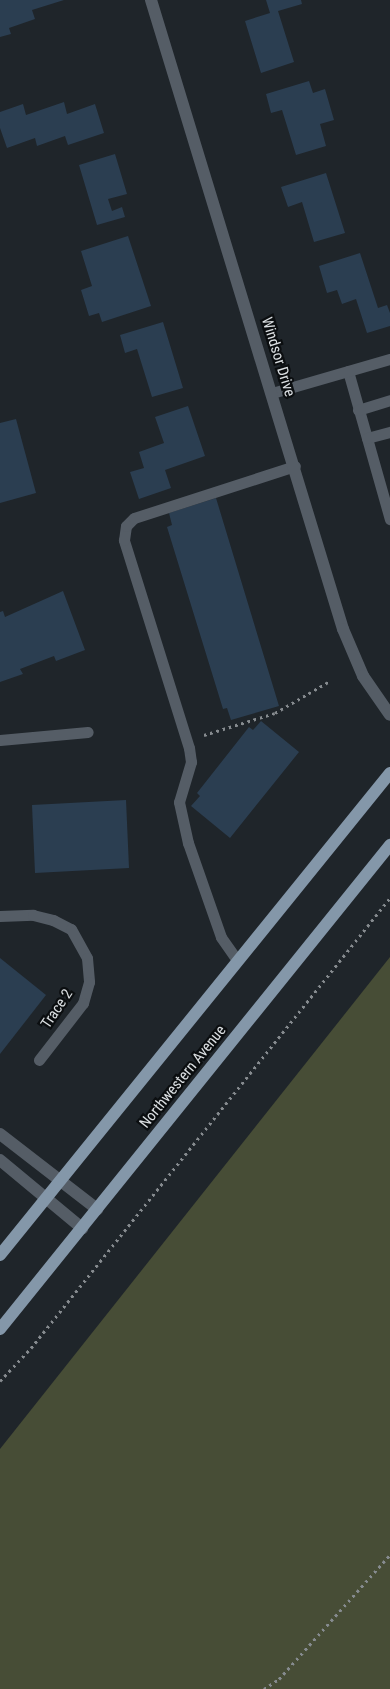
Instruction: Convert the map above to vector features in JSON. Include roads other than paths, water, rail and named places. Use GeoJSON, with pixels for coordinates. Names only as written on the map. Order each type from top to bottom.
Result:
{"type":"FeatureCollection","features":[{"type":"Feature","properties":{"kind":"main road","name":"Northwestern Avenue"},"geometry":{"type":"LineString","coordinates":[[0,1255],[390,773]]}},
{"type":"Feature","properties":{"kind":"main road","name":"Northwestern Avenue"},"geometry":{"type":"LineString","coordinates":[[0,1329],[390,845]]}},
{"type":"Feature","properties":{"kind":"street","name":"Windsor Drive"},"geometry":{"type":"LineString","coordinates":[[151,0],[295,466],[343,629],[363,676],[390,715]]}},
{"type":"Feature","properties":{"kind":"street"},"geometry":{"type":"LineString","coordinates":[[0,1134],[97,1209]]}},
{"type":"Feature","properties":{"kind":"street"},"geometry":{"type":"LineString","coordinates":[[0,1160],[82,1228]]}},
{"type":"Feature","properties":{"kind":"lane"},"geometry":{"type":"LineString","coordinates":[[272,393],[390,359]]}},
{"type":"Feature","properties":{"kind":"lane"},"geometry":{"type":"LineString","coordinates":[[348,371],[390,519]]}},
{"type":"Feature","properties":{"kind":"lane"},"geometry":{"type":"LineString","coordinates":[[358,410],[390,400]]}},
{"type":"Feature","properties":{"kind":"lane"},"geometry":{"type":"LineString","coordinates":[[367,438],[390,432]]}},
{"type":"Feature","properties":{"kind":"lane"},"geometry":{"type":"LineString","coordinates":[[237,960],[221,937],[188,843],[179,802],[191,762],[187,740],[124,540],[126,526],[134,518],[295,466]]}},
{"type":"Feature","properties":{"kind":"lane"},"geometry":{"type":"LineString","coordinates":[[0,740],[88,732]]}},
{"type":"Feature","properties":{"kind":"lane","name":"Trace 2"},"geometry":{"type":"LineString","coordinates":[[0,916],[33,915],[53,920],[71,929],[87,958],[89,982],[83,1002],[39,1060]]}}]}
